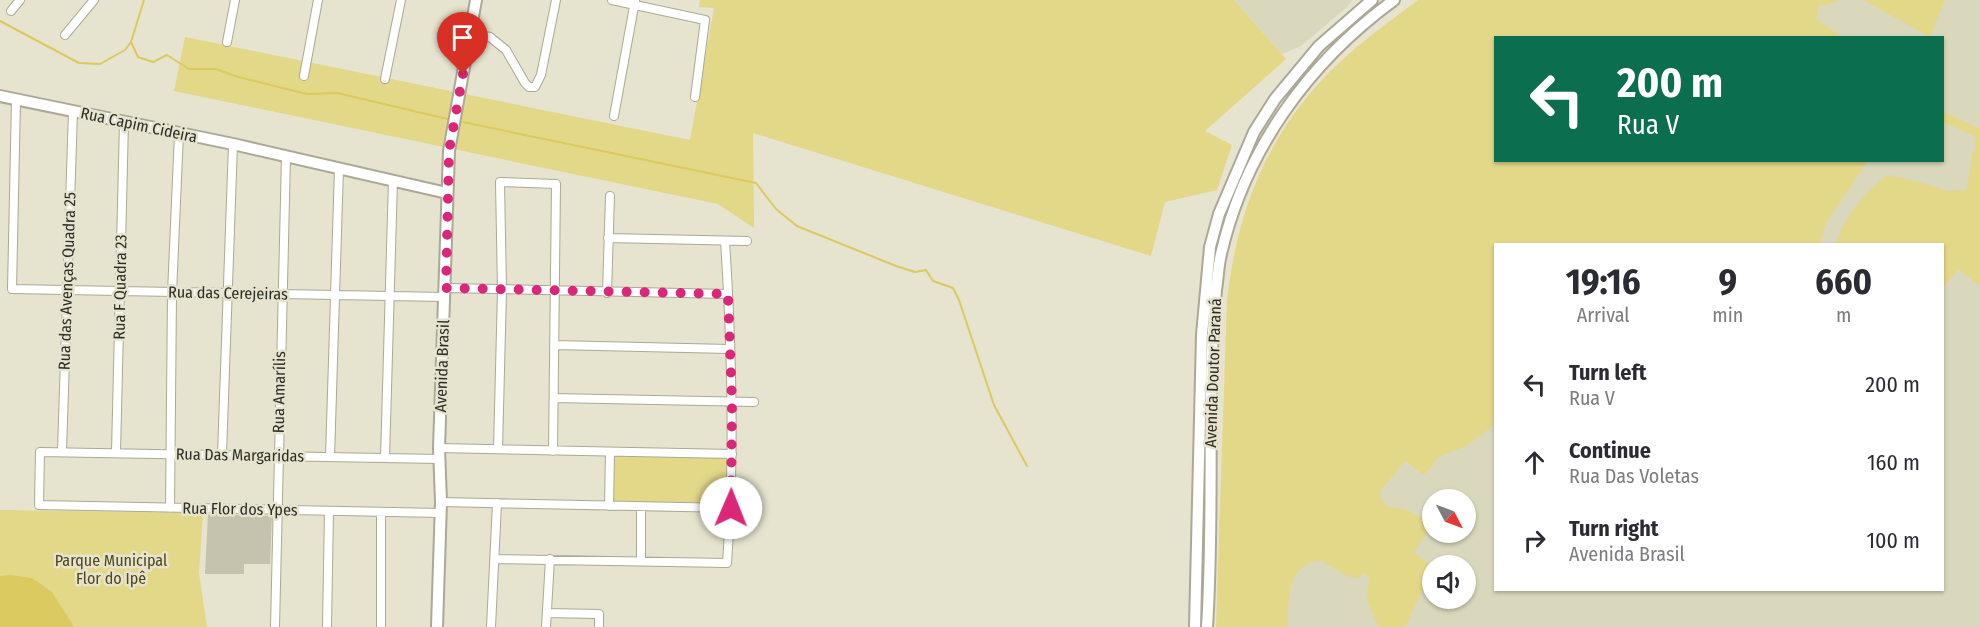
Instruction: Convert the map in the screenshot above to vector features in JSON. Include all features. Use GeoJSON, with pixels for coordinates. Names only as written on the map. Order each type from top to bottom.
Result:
{"type":"FeatureCollection","features":[{"type":"Feature","properties":{"kind":"main road","name":"Avenida Brasil"},"geometry":{"type":"LineString","coordinates":[[437,627],[449,151],[476,0]]}},
{"type":"Feature","properties":{"kind":"main road"},"geometry":{"type":"LineString","coordinates":[[1353,16],[1366,0]]}},
{"type":"Feature","properties":{"kind":"main road","name":"Avenida Doutor Paraná"},"geometry":{"type":"LineString","coordinates":[[1195,627],[1202,335],[1210,247],[1219,214],[1254,132],[1289,81],[1319,46],[1372,0]]}},
{"type":"Feature","properties":{"kind":"main road","name":"Avenida Doutor Paraná"},"geometry":{"type":"LineString","coordinates":[[1207,627],[1211,342],[1220,255],[1255,160],[1274,124],[1303,84],[1328,57],[1394,0]]}},
{"type":"Feature","properties":{"kind":"main road","name":"Rua Capim Cideira"},"geometry":{"type":"LineString","coordinates":[[0,96],[233,144],[447,193]]}},
{"type":"Feature","properties":{"kind":"street"},"geometry":{"type":"LineString","coordinates":[[10,11],[20,0]]}},
{"type":"Feature","properties":{"kind":"street"},"geometry":{"type":"LineString","coordinates":[[65,35],[94,0]]}},
{"type":"Feature","properties":{"kind":"street"},"geometry":{"type":"LineString","coordinates":[[227,42],[235,0]]}},
{"type":"Feature","properties":{"kind":"street"},"geometry":{"type":"LineString","coordinates":[[304,75],[318,0]]}},
{"type":"Feature","properties":{"kind":"street"},"geometry":{"type":"LineString","coordinates":[[386,79],[401,0]]}},
{"type":"Feature","properties":{"kind":"street"},"geometry":{"type":"LineString","coordinates":[[470,33],[490,37],[506,50],[529,87],[535,87],[541,75],[556,0]]}},
{"type":"Feature","properties":{"kind":"street"},"geometry":{"type":"LineString","coordinates":[[612,0],[635,2],[705,20],[695,97]]}},
{"type":"Feature","properties":{"kind":"street"},"geometry":{"type":"LineString","coordinates":[[614,116],[635,2]]}},
{"type":"Feature","properties":{"kind":"street","name":"Rua das Cerejeiras"},"geometry":{"type":"LineString","coordinates":[[16,100],[12,289],[388,297],[502,290],[728,294]]}},
{"type":"Feature","properties":{"kind":"street","name":"Rua das Avenças Quadra 25"},"geometry":{"type":"LineString","coordinates":[[62,452],[73,111]]}},
{"type":"Feature","properties":{"kind":"street","name":"Rua F Quadra 23"},"geometry":{"type":"LineString","coordinates":[[116,452],[124,122]]}},
{"type":"Feature","properties":{"kind":"street"},"geometry":{"type":"LineString","coordinates":[[170,508],[172,293],[179,133]]}},
{"type":"Feature","properties":{"kind":"street"},"geometry":{"type":"LineString","coordinates":[[222,454],[233,144]]}},
{"type":"Feature","properties":{"kind":"street","name":"Rua Amarílis"},"geometry":{"type":"LineString","coordinates":[[275,627],[286,156]]}},
{"type":"Feature","properties":{"kind":"street"},"geometry":{"type":"LineString","coordinates":[[330,457],[337,296],[339,168]]}},
{"type":"Feature","properties":{"kind":"street"},"geometry":{"type":"LineString","coordinates":[[385,458],[393,180]]}},
{"type":"Feature","properties":{"kind":"street"},"geometry":{"type":"LineString","coordinates":[[498,449],[502,290],[500,182],[556,184],[553,450]]}},
{"type":"Feature","properties":{"kind":"street"},"geometry":{"type":"LineString","coordinates":[[607,293],[610,196]]}},
{"type":"Feature","properties":{"kind":"street"},"geometry":{"type":"LineString","coordinates":[[608,238],[747,241]]}},
{"type":"Feature","properties":{"kind":"street"},"geometry":{"type":"LineString","coordinates":[[495,559],[728,563],[732,402],[725,241]]}},
{"type":"Feature","properties":{"kind":"street"},"geometry":{"type":"LineString","coordinates":[[554,345],[729,349]]}},
{"type":"Feature","properties":{"kind":"street"},"geometry":{"type":"LineString","coordinates":[[554,398],[753,402]]}},
{"type":"Feature","properties":{"kind":"street","name":"Rua Das Margaridas"},"geometry":{"type":"LineString","coordinates":[[39,506],[40,452],[385,458],[498,449],[732,454]]}},
{"type":"Feature","properties":{"kind":"street"},"geometry":{"type":"LineString","coordinates":[[609,506],[610,452]]}},
{"type":"Feature","properties":{"kind":"street"},"geometry":{"type":"LineString","coordinates":[[492,627],[497,503]]}},
{"type":"Feature","properties":{"kind":"street","name":"Rua Flor dos Ypes"},"geometry":{"type":"LineString","coordinates":[[39,506],[381,512],[497,503],[731,508]]}},
{"type":"Feature","properties":{"kind":"street"},"geometry":{"type":"LineString","coordinates":[[640,561],[641,507]]}},
{"type":"Feature","properties":{"kind":"street"},"geometry":{"type":"LineString","coordinates":[[327,627],[329,511]]}},
{"type":"Feature","properties":{"kind":"street"},"geometry":{"type":"LineString","coordinates":[[381,512],[381,627]]}},
{"type":"Feature","properties":{"kind":"street"},"geometry":{"type":"LineString","coordinates":[[546,627],[550,559]]}},
{"type":"Feature","properties":{"kind":"street"},"geometry":{"type":"LineString","coordinates":[[547,613],[599,614],[599,627]]}},
{"type":"Feature","properties":{"kind":"shaded area"},"geometry":{"type":"Polygon","coordinates":[[[1234,0],[1352,0],[1347,7],[1301,46],[1282,54],[1234,0]]]}},
{"type":"Feature","properties":{"kind":"shaded area"},"geometry":{"type":"Polygon","coordinates":[[[1815,0],[1980,0],[1980,627],[1216,627],[1494,361],[1494,591],[1944,591],[1944,243],[1654,243],[1766,162],[1944,162],[1944,36],[1797,36],[1815,0]]]}},
{"type":"Feature","properties":{"kind":"shaded area"},"geometry":{"type":"Polygon","coordinates":[[[0,576],[32,578],[52,592],[74,627],[0,627],[0,576]]]}},
{"type":"Feature","properties":{"kind":"green space"},"geometry":{"type":"Polygon","coordinates":[[[700,0],[1234,0],[1286,59],[1205,131],[1232,145],[1217,190],[1165,202],[1151,256],[753,133],[754,228],[718,204],[174,91],[185,37],[690,140],[714,8],[699,7],[700,0]]]}},
{"type":"Feature","properties":{"kind":"green space"},"geometry":{"type":"Polygon","coordinates":[[[1418,0],[1839,0],[1828,5],[1819,5],[1816,19],[1841,36],[1494,36],[1494,162],[1867,162],[1826,222],[1820,243],[1494,243],[1494,425],[1468,445],[1439,457],[1424,475],[1405,461],[1380,491],[1387,506],[1402,508],[1422,518],[1422,540],[1414,552],[1422,559],[1422,591],[1405,627],[1379,627],[1367,601],[1369,578],[1365,573],[1359,578],[1349,577],[1319,560],[1308,564],[1294,577],[1289,596],[1288,627],[1216,627],[1227,300],[1231,269],[1246,211],[1268,157],[1282,131],[1300,106],[1342,60],[1418,0]]]}},
{"type":"Feature","properties":{"kind":"green space"},"geometry":{"type":"Polygon","coordinates":[[[1863,0],[1945,0],[1930,36],[1863,0]]]}},
{"type":"Feature","properties":{"kind":"green space"},"geometry":{"type":"Polygon","coordinates":[[[1944,111],[1980,129],[1980,286],[1959,269],[1944,286],[1944,243],[1836,243],[1843,226],[1856,206],[1888,175],[1946,191],[1966,190],[1976,137],[1944,122],[1944,111]]]}},
{"type":"Feature","properties":{"kind":"green space"},"geometry":{"type":"Polygon","coordinates":[[[612,454],[731,456],[729,504],[611,502],[612,454]]]}},
{"type":"Feature","properties":{"kind":"green space","name":"Parque Municipal Flor do Ipê"},"geometry":{"type":"Polygon","coordinates":[[[0,510],[203,513],[199,573],[207,627],[0,627],[0,510]]]}},
{"type":"Feature","properties":{"kind":"building"},"geometry":{"type":"Polygon","coordinates":[[[208,514],[272,516],[270,564],[244,564],[244,574],[205,574],[208,514]]]}},
{"type":"Feature","properties":{"kind":"waterway"},"geometry":{"type":"LineString","coordinates":[[0,21],[79,63],[100,64],[125,50],[131,42],[144,0]]}},
{"type":"Feature","properties":{"kind":"waterway"},"geometry":{"type":"LineString","coordinates":[[131,42],[138,57],[153,62],[167,55],[189,69],[216,69],[307,94],[337,93],[452,120]]}},
{"type":"Feature","properties":{"kind":"waterway"},"geometry":{"type":"LineString","coordinates":[[458,121],[756,183],[776,209],[797,226],[896,266],[915,272],[926,270],[933,281],[953,288],[994,405],[1027,466]]}},
{"type":"Feature","properties":{"kind":"route"},"geometry":{"type":"LineString","coordinates":[[463,74],[449,151],[446,288],[728,294],[732,402],[731,508]]}}]}
